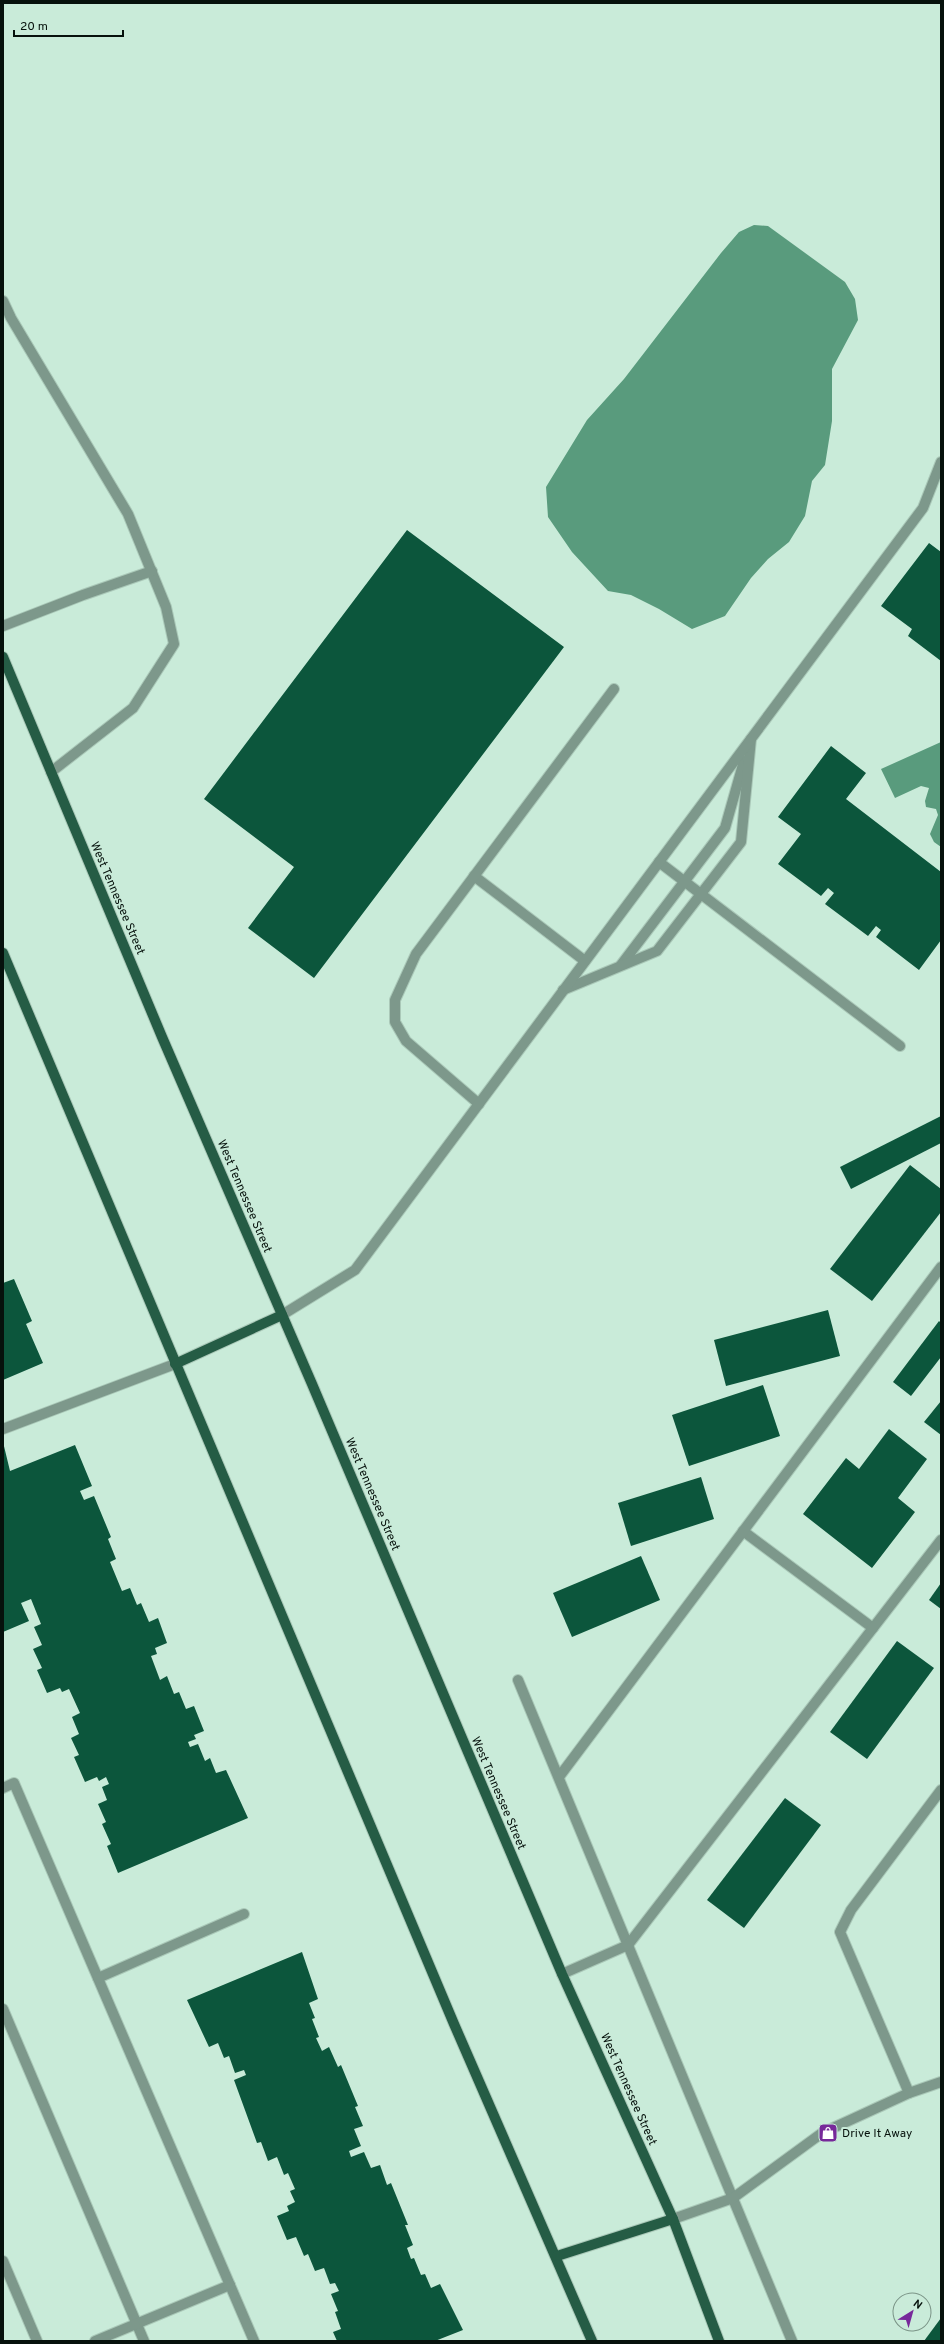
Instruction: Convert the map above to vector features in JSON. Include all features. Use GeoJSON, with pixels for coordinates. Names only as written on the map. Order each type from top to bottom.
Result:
{"type":"FeatureCollection","features":[{"type":"Feature","properties":{"kind":"main road","name":"West Tennessee Street"},"geometry":{"type":"LineString","coordinates":[[3,657],[165,1044],[282,1315],[562,1974],[673,2219],[719,2341]]}},
{"type":"Feature","properties":{"kind":"main road"},"geometry":{"type":"LineString","coordinates":[[3,953],[454,2024],[592,2341]]}},
{"type":"Feature","properties":{"kind":"main road"},"geometry":{"type":"LineString","coordinates":[[175,1364],[282,1315]]}},
{"type":"Feature","properties":{"kind":"main road"},"geometry":{"type":"LineString","coordinates":[[556,2256],[673,2219]]}},
{"type":"Feature","properties":{"kind":"lane"},"geometry":{"type":"LineString","coordinates":[[3,301],[11,318],[128,514],[166,607],[174,644],[133,708],[51,772]]}},
{"type":"Feature","properties":{"kind":"lane"},"geometry":{"type":"LineString","coordinates":[[282,1315],[355,1270],[923,508],[940,469]]}},
{"type":"Feature","properties":{"kind":"lane"},"geometry":{"type":"LineString","coordinates":[[3,626],[83,595],[152,571]]}},
{"type":"Feature","properties":{"kind":"lane"},"geometry":{"type":"LineString","coordinates":[[479,1104],[406,1041],[395,1022],[395,1000],[413,959],[614,689]]}},
{"type":"Feature","properties":{"kind":"lane"},"geometry":{"type":"LineString","coordinates":[[620,967],[725,828],[751,738]]}},
{"type":"Feature","properties":{"kind":"lane"},"geometry":{"type":"LineString","coordinates":[[563,990],[657,951],[741,842],[751,738]]}},
{"type":"Feature","properties":{"kind":"lane"},"geometry":{"type":"LineString","coordinates":[[659,862],[900,1046]]}},
{"type":"Feature","properties":{"kind":"lane"},"geometry":{"type":"LineString","coordinates":[[474,876],[585,961]]}},
{"type":"Feature","properties":{"kind":"lane"},"geometry":{"type":"LineString","coordinates":[[559,1777],[941,1267]]}},
{"type":"Feature","properties":{"kind":"lane"},"geometry":{"type":"LineString","coordinates":[[3,1429],[175,1364]]}},
{"type":"Feature","properties":{"kind":"lane"},"geometry":{"type":"LineString","coordinates":[[743,1531],[873,1628]]}},
{"type":"Feature","properties":{"kind":"lane"},"geometry":{"type":"LineString","coordinates":[[562,1974],[628,1945],[941,1540]]}},
{"type":"Feature","properties":{"kind":"lane"},"geometry":{"type":"LineString","coordinates":[[518,1680],[733,2198],[790,2341]]}},
{"type":"Feature","properties":{"kind":"lane"},"geometry":{"type":"LineString","coordinates":[[3,1788],[14,1783],[254,2341]]}},
{"type":"Feature","properties":{"kind":"lane"},"geometry":{"type":"LineString","coordinates":[[909,2093],[840,1932],[851,1910],[941,1790]]}},
{"type":"Feature","properties":{"kind":"lane"},"geometry":{"type":"LineString","coordinates":[[98,1978],[244,1914]]}},
{"type":"Feature","properties":{"kind":"lane"},"geometry":{"type":"LineString","coordinates":[[3,2009],[144,2341]]}},
{"type":"Feature","properties":{"kind":"lane"},"geometry":{"type":"LineString","coordinates":[[673,2219],[733,2198],[822,2133],[909,2093],[941,2082]]}},
{"type":"Feature","properties":{"kind":"lane"},"geometry":{"type":"LineString","coordinates":[[4,2263],[37,2341]]}},
{"type":"Feature","properties":{"kind":"lane"},"geometry":{"type":"LineString","coordinates":[[95,2341],[230,2284]]}},
{"type":"Feature","properties":{"kind":"shaded area"},"geometry":{"type":"Polygon","coordinates":[[[754,225],[768,226],[845,282],[855,299],[858,320],[832,369],[832,421],[825,465],[812,481],[805,516],[789,542],[768,559],[751,578],[725,616],[692,629],[659,609],[631,595],[608,591],[572,552],[548,517],[546,487],[587,420],[624,379],[721,253],[739,232],[754,225]]]}},
{"type":"Feature","properties":{"kind":"shaded area"},"geometry":{"type":"Polygon","coordinates":[[[941,742],[941,847],[934,842],[930,834],[938,815],[936,809],[926,807],[925,801],[929,788],[921,786],[895,798],[881,769],[941,742]]]}},
{"type":"Feature","properties":{"kind":"building"},"geometry":{"type":"Polygon","coordinates":[[[407,530],[564,647],[314,978],[248,928],[294,867],[204,799],[407,530]]]}},
{"type":"Feature","properties":{"kind":"building"},"geometry":{"type":"Polygon","coordinates":[[[929,543],[941,552],[941,661],[908,636],[912,629],[881,606],[929,543]]]}},
{"type":"Feature","properties":{"kind":"building"},"geometry":{"type":"Polygon","coordinates":[[[831,746],[866,773],[846,799],[941,872],[941,940],[919,970],[876,937],[881,930],[876,926],[868,936],[825,904],[834,893],[828,888],[821,896],[778,864],[801,834],[778,817],[831,746]]]}},
{"type":"Feature","properties":{"kind":"building"},"geometry":{"type":"Polygon","coordinates":[[[941,1116],[941,1143],[851,1189],[840,1167],[941,1116]]]}},
{"type":"Feature","properties":{"kind":"building"},"geometry":{"type":"Polygon","coordinates":[[[910,1165],[941,1189],[941,1212],[872,1301],[830,1269],[910,1165]]]}},
{"type":"Feature","properties":{"kind":"building"},"geometry":{"type":"Polygon","coordinates":[[[14,1279],[32,1321],[26,1324],[43,1363],[3,1380],[3,1283],[14,1279]]]}},
{"type":"Feature","properties":{"kind":"building"},"geometry":{"type":"Polygon","coordinates":[[[828,1310],[840,1356],[726,1386],[714,1340],[828,1310]]]}},
{"type":"Feature","properties":{"kind":"building"},"geometry":{"type":"Polygon","coordinates":[[[939,1321],[941,1323],[941,1357],[911,1396],[893,1382],[939,1321]]]}},
{"type":"Feature","properties":{"kind":"building"},"geometry":{"type":"Polygon","coordinates":[[[763,1385],[780,1436],[689,1466],[672,1415],[763,1385]]]}},
{"type":"Feature","properties":{"kind":"building"},"geometry":{"type":"Polygon","coordinates":[[[941,1401],[941,1435],[924,1422],[941,1401]]]}},
{"type":"Feature","properties":{"kind":"building"},"geometry":{"type":"Polygon","coordinates":[[[889,1429],[927,1459],[898,1498],[915,1512],[872,1568],[803,1514],[846,1458],[859,1469],[889,1429]]]}},
{"type":"Feature","properties":{"kind":"building"},"geometry":{"type":"Polygon","coordinates":[[[3,1442],[10,1471],[75,1445],[92,1486],[80,1491],[84,1500],[94,1496],[111,1537],[108,1539],[116,1559],[110,1562],[122,1591],[130,1588],[137,1605],[141,1603],[149,1622],[158,1618],[167,1643],[155,1648],[157,1654],[151,1656],[160,1680],[167,1676],[174,1694],[179,1692],[186,1709],[194,1706],[204,1731],[194,1735],[196,1739],[188,1742],[190,1747],[198,1744],[205,1761],[210,1758],[216,1773],[226,1770],[248,1818],[118,1873],[107,1846],[111,1844],[102,1824],[106,1822],[98,1804],[107,1800],[102,1787],[109,1784],[106,1777],[99,1781],[97,1777],[85,1782],[74,1757],[79,1755],[71,1738],[79,1734],[72,1717],[80,1713],[69,1689],[62,1692],[60,1688],[47,1693],[37,1670],[42,1668],[33,1649],[42,1645],[34,1627],[41,1624],[31,1599],[21,1603],[29,1621],[3,1632],[3,1442]]]}},
{"type":"Feature","properties":{"kind":"building"},"geometry":{"type":"Polygon","coordinates":[[[701,1477],[714,1519],[631,1546],[618,1503],[701,1477]]]}},
{"type":"Feature","properties":{"kind":"building"},"geometry":{"type":"Polygon","coordinates":[[[641,1556],[660,1600],[572,1637],[553,1593],[641,1556]]]}},
{"type":"Feature","properties":{"kind":"building"},"geometry":{"type":"Polygon","coordinates":[[[941,1583],[941,1609],[929,1600],[941,1583]]]}},
{"type":"Feature","properties":{"kind":"building"},"geometry":{"type":"Polygon","coordinates":[[[897,1641],[934,1668],[867,1759],[830,1732],[897,1641]]]}},
{"type":"Feature","properties":{"kind":"building"},"geometry":{"type":"Polygon","coordinates":[[[785,1798],[821,1825],[744,1928],[707,1900],[785,1798]]]}},
{"type":"Feature","properties":{"kind":"building"},"geometry":{"type":"Polygon","coordinates":[[[302,1952],[318,1999],[309,2003],[315,2018],[312,2019],[319,2037],[316,2038],[322,2051],[329,2047],[338,2067],[341,2065],[358,2106],[355,2107],[363,2126],[354,2129],[361,2146],[349,2151],[351,2157],[364,2152],[371,2168],[380,2165],[387,2185],[391,2183],[408,2225],[405,2225],[413,2245],[407,2248],[411,2259],[414,2258],[421,2275],[425,2274],[431,2288],[440,2284],[463,2330],[435,2341],[337,2341],[333,2332],[341,2329],[335,2312],[338,2311],[331,2294],[339,2291],[335,2283],[330,2284],[324,2268],[315,2271],[308,2254],[304,2256],[296,2237],[287,2240],[277,2216],[289,2211],[287,2206],[295,2202],[290,2191],[295,2189],[288,2173],[284,2175],[277,2157],[268,2161],[261,2142],[257,2143],[234,2080],[246,2075],[244,2070],[235,2073],[229,2056],[224,2058],[218,2043],[209,2047],[187,2000],[302,1952]]]}},
{"type":"Feature","properties":{"kind":"building"},"geometry":{"type":"Polygon","coordinates":[[[941,2318],[941,2341],[924,2341],[941,2318]]]}},
{"type":"Feature","properties":{"kind":"place","name":"Drive It Away"},"geometry":{"type":"Point","coordinates":[828,2133]}}]}
